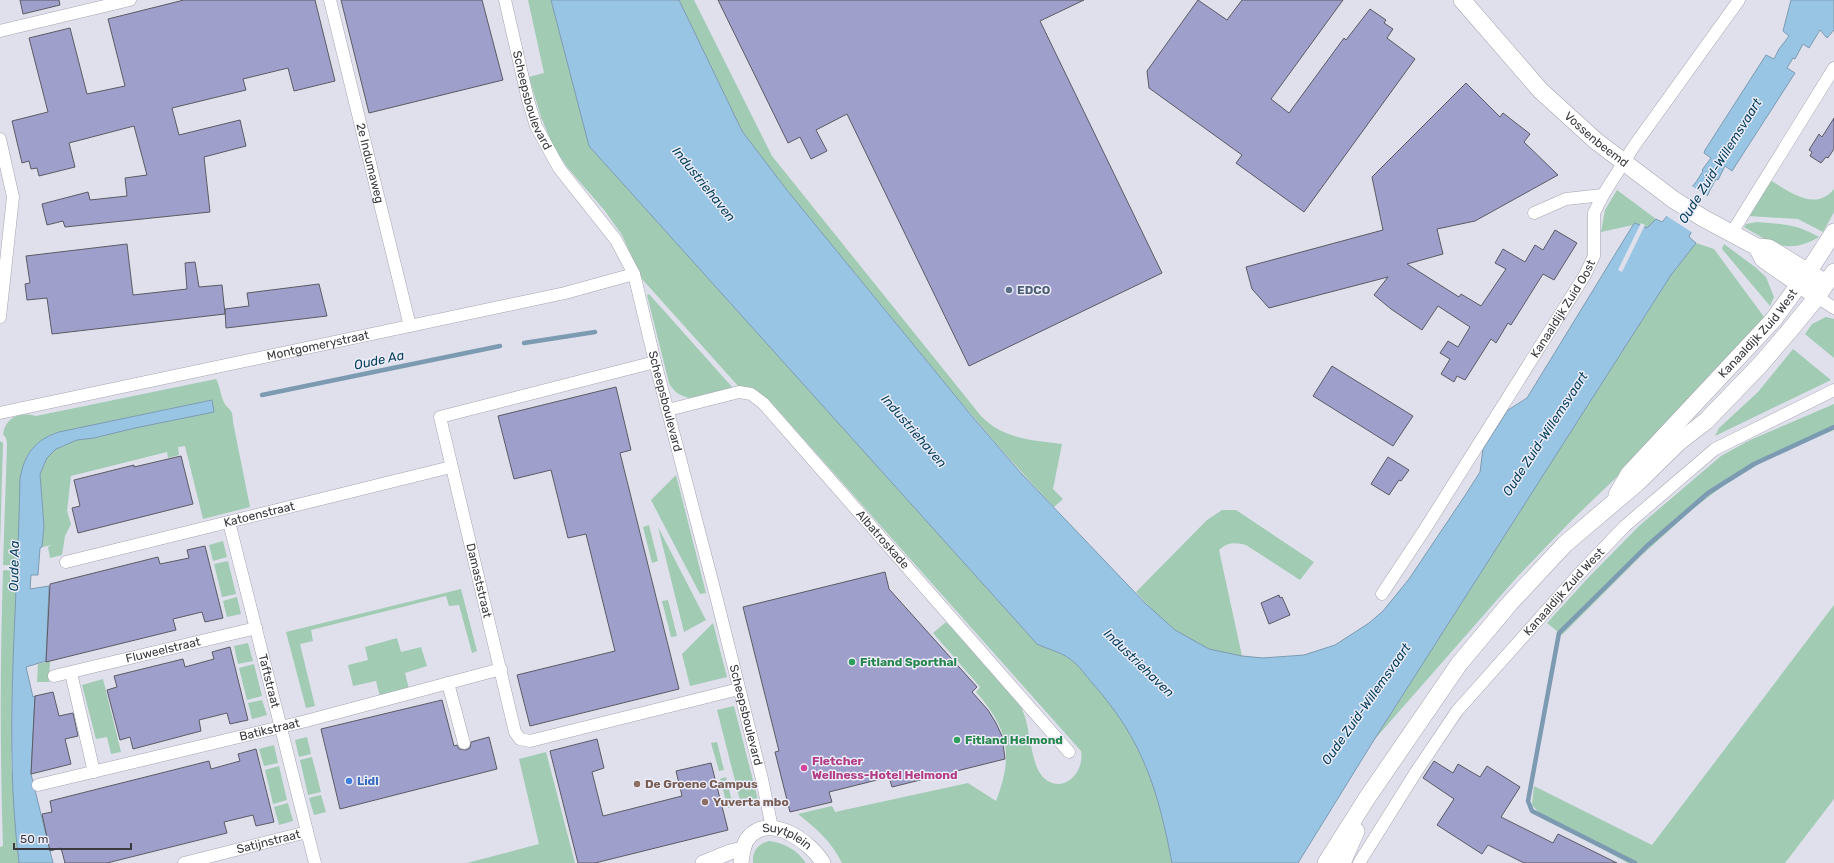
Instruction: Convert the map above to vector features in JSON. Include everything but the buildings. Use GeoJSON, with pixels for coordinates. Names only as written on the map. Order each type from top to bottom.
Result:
{"type":"FeatureCollection","features":[{"type":"Feature","properties":{"kind":"main road","name":"Vossenbeemd"},"geometry":{"type":"LineString","coordinates":[[1462,0],[1541,91],[1570,119],[1623,163],[1674,200],[1731,234],[1757,247],[1763,259],[1804,279],[1828,285]]}},
{"type":"Feature","properties":{"kind":"main road","name":"Kanaaldijk Zuid West"},"geometry":{"type":"LineString","coordinates":[[1612,502],[1629,474],[1774,319],[1804,279],[1834,232]]}},
{"type":"Feature","properties":{"kind":"main road","name":"Kanaaldijk Zuid West"},"geometry":{"type":"LineString","coordinates":[[1326,863],[1367,798],[1459,664],[1510,603],[1565,544],[1612,502],[1636,483],[1680,441],[1706,421],[1760,365],[1828,285]]}},
{"type":"Feature","properties":{"kind":"main road","name":"Kanaaldijk Zuid West"},"geometry":{"type":"LineString","coordinates":[[1342,863],[1367,798]]}},
{"type":"Feature","properties":{"kind":"street"},"geometry":{"type":"LineString","coordinates":[[0,31],[130,0]]}},
{"type":"Feature","properties":{"kind":"street","name":"2e Indumaweg"},"geometry":{"type":"LineString","coordinates":[[330,0],[410,326]]}},
{"type":"Feature","properties":{"kind":"street","name":"Scheepsboulevard"},"geometry":{"type":"LineString","coordinates":[[504,0],[528,100],[536,126],[558,168],[616,240],[634,274],[655,362],[739,689],[772,828]]}},
{"type":"Feature","properties":{"kind":"street","name":"Kanaaldijk Zuid Oost"},"geometry":{"type":"LineString","coordinates":[[1382,594],[1425,529],[1585,275],[1594,256],[1594,212],[1603,195],[1654,116],[1739,0]]}},
{"type":"Feature","properties":{"kind":"street"},"geometry":{"type":"LineString","coordinates":[[1731,234],[1834,68]]}},
{"type":"Feature","properties":{"kind":"street"},"geometry":{"type":"LineString","coordinates":[[0,139],[13,197],[0,317]]}},
{"type":"Feature","properties":{"kind":"street"},"geometry":{"type":"LineString","coordinates":[[1534,213],[1566,199],[1603,195]]}},
{"type":"Feature","properties":{"kind":"street","name":"Montgomerystraat"},"geometry":{"type":"LineString","coordinates":[[0,413],[565,293],[634,274]]}},
{"type":"Feature","properties":{"kind":"street"},"geometry":{"type":"LineString","coordinates":[[1828,285],[1834,308]]}},
{"type":"Feature","properties":{"kind":"street","name":"Damaststraat"},"geometry":{"type":"LineString","coordinates":[[655,362],[440,417],[515,732],[520,739],[530,741],[739,689]]}},
{"type":"Feature","properties":{"kind":"street","name":"Kanaaldijk Zuid West"},"geometry":{"type":"LineString","coordinates":[[1359,863],[1416,772],[1457,711],[1625,526],[1715,449],[1834,390]]}},
{"type":"Feature","properties":{"kind":"street","name":"Albatroskade"},"geometry":{"type":"LineString","coordinates":[[668,410],[740,392],[751,394],[763,403],[1069,752]]}},
{"type":"Feature","properties":{"kind":"street","name":"Katoenstraat"},"geometry":{"type":"LineString","coordinates":[[66,562],[451,467]]}},
{"type":"Feature","properties":{"kind":"street","name":"Taftstraat"},"geometry":{"type":"LineString","coordinates":[[229,522],[315,863]]}},
{"type":"Feature","properties":{"kind":"street","name":"Fluweelstraat"},"geometry":{"type":"LineString","coordinates":[[54,676],[256,628]]}},
{"type":"Feature","properties":{"kind":"street","name":"Batikstraat"},"geometry":{"type":"LineString","coordinates":[[38,786],[281,727],[501,669]]}},
{"type":"Feature","properties":{"kind":"street"},"geometry":{"type":"LineString","coordinates":[[71,673],[94,772]]}},
{"type":"Feature","properties":{"kind":"street"},"geometry":{"type":"LineString","coordinates":[[448,683],[464,743]]}},
{"type":"Feature","properties":{"kind":"street","name":"Suytplein"},"geometry":{"type":"LineString","coordinates":[[742,856],[748,837],[758,830],[772,828],[792,833],[810,848],[823,863]]}},
{"type":"Feature","properties":{"kind":"street","name":"Satijnstraat"},"geometry":{"type":"LineString","coordinates":[[184,863],[307,832]]}},
{"type":"Feature","properties":{"kind":"street"},"geometry":{"type":"LineString","coordinates":[[703,863],[730,852],[742,856]]}},
{"type":"Feature","properties":{"kind":"green space"},"geometry":{"type":"Polygon","coordinates":[[[528,0],[551,0],[589,146],[1037,644],[1062,654],[1073,661],[1110,705],[1124,725],[1146,767],[1161,812],[1172,863],[842,863],[838,855],[823,836],[798,814],[832,806],[835,812],[968,783],[996,801],[1002,785],[1005,770],[1005,743],[995,718],[987,705],[976,692],[980,687],[933,633],[946,622],[1004,685],[1019,704],[1025,717],[1035,762],[1042,776],[1049,782],[1056,784],[1070,780],[1079,768],[1081,751],[768,399],[755,390],[739,387],[642,279],[622,235],[605,211],[567,167],[553,146],[541,117],[529,77],[544,73],[528,0]]]}},
{"type":"Feature","properties":{"kind":"green space"},"geometry":{"type":"Polygon","coordinates":[[[679,0],[694,0],[772,156],[981,416],[999,430],[1008,434],[1062,444],[1053,489],[1063,499],[1054,507],[1008,457],[942,380],[758,153],[742,131],[679,0]]]}},
{"type":"Feature","properties":{"kind":"green space"},"geometry":{"type":"Polygon","coordinates":[[[1770,180],[1802,198],[1819,199],[1827,196],[1834,189],[1834,212],[1823,232],[1798,219],[1748,216],[1770,180]]]}},
{"type":"Feature","properties":{"kind":"green space"},"geometry":{"type":"Polygon","coordinates":[[[1617,190],[1656,219],[1647,229],[1636,223],[1601,232],[1605,210],[1617,190]]]}},
{"type":"Feature","properties":{"kind":"green space"},"geometry":{"type":"Polygon","coordinates":[[[1757,222],[1797,227],[1819,237],[1798,245],[1781,245],[1772,242],[1744,227],[1746,224],[1757,222]]]}},
{"type":"Feature","properties":{"kind":"green space"},"geometry":{"type":"Polygon","coordinates":[[[1696,243],[1714,249],[1767,321],[1701,396],[1572,520],[1518,576],[1374,740],[1671,275],[1696,243]]]}},
{"type":"Feature","properties":{"kind":"green space"},"geometry":{"type":"Polygon","coordinates":[[[1724,244],[1766,277],[1774,297],[1770,306],[1722,249],[1724,244]]]}},
{"type":"Feature","properties":{"kind":"green space"},"geometry":{"type":"Polygon","coordinates":[[[649,294],[733,388],[690,398],[680,395],[673,389],[669,383],[647,295],[649,294]]]}},
{"type":"Feature","properties":{"kind":"green space"},"geometry":{"type":"Polygon","coordinates":[[[1826,317],[1834,319],[1834,358],[1805,334],[1812,324],[1826,317]]]}},
{"type":"Feature","properties":{"kind":"green space"},"geometry":{"type":"Polygon","coordinates":[[[1793,349],[1831,380],[1715,436],[1719,428],[1758,392],[1793,349]]]}},
{"type":"Feature","properties":{"kind":"green space"},"geometry":{"type":"Polygon","coordinates":[[[216,379],[222,397],[232,413],[250,507],[203,519],[185,446],[178,447],[179,455],[168,458],[167,452],[71,476],[67,511],[71,524],[65,536],[62,555],[50,558],[48,547],[52,545],[42,547],[44,526],[40,474],[47,458],[56,449],[77,440],[94,438],[214,412],[211,400],[59,432],[36,444],[29,452],[25,461],[21,483],[18,566],[3,565],[7,444],[6,438],[3,434],[7,423],[11,419],[20,415],[36,416],[216,379]]]}},
{"type":"Feature","properties":{"kind":"green space"},"geometry":{"type":"Polygon","coordinates":[[[1834,404],[1834,430],[1769,458],[1724,485],[1694,508],[1642,555],[1562,635],[1547,623],[1587,579],[1639,526],[1721,456],[1750,440],[1834,404]]]}},
{"type":"Feature","properties":{"kind":"green space"},"geometry":{"type":"Polygon","coordinates":[[[0,441],[3,443],[0,546],[0,441]]]}},
{"type":"Feature","properties":{"kind":"green space"},"geometry":{"type":"Polygon","coordinates":[[[676,475],[706,593],[700,594],[651,500],[676,475]]]}},
{"type":"Feature","properties":{"kind":"green space"},"geometry":{"type":"Polygon","coordinates":[[[1222,510],[1236,510],[1314,562],[1300,580],[1246,545],[1232,543],[1225,545],[1219,550],[1242,656],[1208,649],[1187,638],[1160,617],[1136,592],[1207,520],[1222,510]]]}},
{"type":"Feature","properties":{"kind":"green space"},"geometry":{"type":"Polygon","coordinates":[[[649,525],[658,561],[652,563],[643,527],[649,525]]]}},
{"type":"Feature","properties":{"kind":"green space"},"geometry":{"type":"Polygon","coordinates":[[[658,527],[706,620],[684,632],[658,527]]]}},
{"type":"Feature","properties":{"kind":"green space"},"geometry":{"type":"Polygon","coordinates":[[[223,541],[227,557],[213,561],[209,545],[223,541]]]}},
{"type":"Feature","properties":{"kind":"green space"},"geometry":{"type":"Polygon","coordinates":[[[228,561],[236,594],[222,597],[214,564],[228,561]]]}},
{"type":"Feature","properties":{"kind":"green space"},"geometry":{"type":"Polygon","coordinates":[[[4,570],[18,571],[12,678],[11,762],[19,863],[0,863],[0,847],[3,846],[1,708],[2,605],[4,570]]]}},
{"type":"Feature","properties":{"kind":"green space"},"geometry":{"type":"Polygon","coordinates":[[[461,589],[477,651],[472,653],[459,605],[449,606],[446,596],[311,630],[313,641],[300,644],[315,706],[306,708],[286,632],[461,589]]]}},
{"type":"Feature","properties":{"kind":"green space"},"geometry":{"type":"Polygon","coordinates":[[[237,597],[241,614],[227,617],[223,601],[237,597]]]}},
{"type":"Feature","properties":{"kind":"green space"},"geometry":{"type":"Polygon","coordinates":[[[668,600],[677,636],[671,637],[662,601],[668,600]]]}},
{"type":"Feature","properties":{"kind":"green space"},"geometry":{"type":"Polygon","coordinates":[[[1834,605],[1834,799],[1785,863],[1628,863],[1542,816],[1532,805],[1534,786],[1652,845],[1834,605]]]}},
{"type":"Feature","properties":{"kind":"green space"},"geometry":{"type":"Polygon","coordinates":[[[713,623],[727,677],[690,686],[682,654],[713,623]]]}},
{"type":"Feature","properties":{"kind":"green space"},"geometry":{"type":"Polygon","coordinates":[[[397,638],[401,652],[421,647],[427,666],[405,673],[410,693],[381,701],[376,681],[353,686],[348,665],[368,660],[365,647],[397,638]]]}},
{"type":"Feature","properties":{"kind":"green space"},"geometry":{"type":"Polygon","coordinates":[[[248,643],[253,661],[238,664],[234,646],[248,643]]]}},
{"type":"Feature","properties":{"kind":"green space"},"geometry":{"type":"Polygon","coordinates":[[[50,661],[49,682],[37,682],[38,664],[50,661]]]}},
{"type":"Feature","properties":{"kind":"green space"},"geometry":{"type":"Polygon","coordinates":[[[254,664],[262,696],[247,700],[239,668],[254,664]]]}},
{"type":"Feature","properties":{"kind":"green space"},"geometry":{"type":"Polygon","coordinates":[[[103,679],[121,752],[111,754],[107,737],[96,739],[82,685],[103,679]]]}},
{"type":"Feature","properties":{"kind":"green space"},"geometry":{"type":"Polygon","coordinates":[[[262,700],[267,715],[252,719],[248,703],[262,700]]]}},
{"type":"Feature","properties":{"kind":"green space"},"geometry":{"type":"Polygon","coordinates":[[[734,706],[758,800],[741,804],[717,710],[734,706]]]}},
{"type":"Feature","properties":{"kind":"green space"},"geometry":{"type":"Polygon","coordinates":[[[307,737],[311,754],[299,757],[295,740],[307,737]]]}},
{"type":"Feature","properties":{"kind":"green space"},"geometry":{"type":"Polygon","coordinates":[[[717,742],[724,770],[719,771],[711,743],[717,742]]]}},
{"type":"Feature","properties":{"kind":"green space"},"geometry":{"type":"Polygon","coordinates":[[[274,745],[278,763],[264,766],[259,749],[274,745]]]}},
{"type":"Feature","properties":{"kind":"green space"},"geometry":{"type":"Polygon","coordinates":[[[546,752],[575,863],[467,863],[539,844],[519,759],[546,752]]]}},
{"type":"Feature","properties":{"kind":"green space"},"geometry":{"type":"Polygon","coordinates":[[[312,757],[321,792],[308,795],[300,760],[312,757]]]}},
{"type":"Feature","properties":{"kind":"green space"},"geometry":{"type":"Polygon","coordinates":[[[279,766],[287,800],[273,804],[265,770],[279,766]]]}},
{"type":"Feature","properties":{"kind":"green space"},"geometry":{"type":"Polygon","coordinates":[[[726,777],[733,806],[728,808],[720,779],[726,777]]]}},
{"type":"Feature","properties":{"kind":"green space"},"geometry":{"type":"Polygon","coordinates":[[[321,795],[326,812],[314,815],[309,798],[321,795]]]}},
{"type":"Feature","properties":{"kind":"green space"},"geometry":{"type":"Polygon","coordinates":[[[288,803],[293,821],[279,825],[274,807],[288,803]]]}},
{"type":"Feature","properties":{"kind":"green space"},"geometry":{"type":"Polygon","coordinates":[[[769,841],[780,843],[790,848],[799,854],[806,863],[753,863],[756,849],[769,841]]]}},
{"type":"Feature","properties":{"kind":"water"},"geometry":{"type":"Polygon","coordinates":[[[551,0],[679,0],[742,131],[786,189],[971,415],[1020,472],[1146,604],[1175,630],[1209,649],[1242,656],[1263,658],[1304,655],[1335,645],[1369,623],[1383,611],[1409,579],[1466,494],[1480,472],[1483,449],[1508,410],[1527,398],[1633,225],[1635,223],[1647,228],[1656,219],[1662,222],[1696,182],[1703,171],[1702,170],[1711,158],[1704,153],[1705,150],[1766,55],[1774,59],[1779,49],[1789,36],[1783,31],[1791,0],[1834,0],[1834,30],[1827,38],[1820,30],[1809,48],[1803,44],[1795,59],[1793,58],[1787,68],[1795,73],[1732,171],[1725,166],[1718,180],[1716,179],[1710,190],[1689,237],[1696,243],[1671,275],[1374,740],[1298,863],[1172,863],[1161,812],[1146,767],[1124,725],[1110,705],[1073,661],[1062,654],[1037,644],[589,146],[551,0]]]}},
{"type":"Feature","properties":{"kind":"water"},"geometry":{"type":"Polygon","coordinates":[[[212,400],[214,412],[94,438],[77,440],[56,449],[47,458],[40,474],[44,526],[42,547],[40,548],[38,575],[31,575],[30,589],[49,586],[46,661],[26,667],[33,697],[35,696],[31,774],[53,863],[19,863],[14,815],[12,719],[20,478],[25,461],[37,443],[59,432],[212,400]]]}},
{"type":"Feature","properties":{"kind":"pier"},"geometry":{"type":"Polygon","coordinates":[[[1690,185],[1709,197],[1693,233],[1665,215],[1690,185]]]}},
{"type":"Feature","properties":{"kind":"pier"},"geometry":{"type":"Polygon","coordinates":[[[1641,223],[1645,225],[1622,272],[1618,270],[1641,223]]]}},
{"type":"Feature","properties":{"kind":"waterway","name":"Oude Aa"},"geometry":{"type":"LineString","coordinates":[[524,343],[595,332]]}},
{"type":"Feature","properties":{"kind":"waterway","name":"Oude Aa"},"geometry":{"type":"LineString","coordinates":[[262,395],[500,346]]}},
{"type":"Feature","properties":{"kind":"waterway"},"geometry":{"type":"LineString","coordinates":[[1635,863],[1532,811],[1528,801],[1559,633],[1648,545],[1708,493],[1754,464],[1834,427]]}},
{"type":"Feature","properties":{"kind":"place","name":"EDCO"},"geometry":{"type":"Point","coordinates":[1009,290]}},
{"type":"Feature","properties":{"kind":"place","name":"Fitland Sporthal"},"geometry":{"type":"Point","coordinates":[852,662]}},
{"type":"Feature","properties":{"kind":"place","name":"Fitland Helmond"},"geometry":{"type":"Point","coordinates":[957,740]}},
{"type":"Feature","properties":{"kind":"place","name":"Fletcher Wellness-Hotel Helmond"},"geometry":{"type":"Point","coordinates":[804,768]}},
{"type":"Feature","properties":{"kind":"place","name":"Lidl"},"geometry":{"type":"Point","coordinates":[349,781]}},
{"type":"Feature","properties":{"kind":"place","name":"De Groene Campus"},"geometry":{"type":"Point","coordinates":[637,784]}},
{"type":"Feature","properties":{"kind":"place","name":"Yuverta mbo"},"geometry":{"type":"Point","coordinates":[705,802]}},
{"type":"Feature","properties":{"kind":"water label","name":"Oude Zuid-Willemsvaart"},"geometry":{"type":"Point","coordinates":[1720,161]}},
{"type":"Feature","properties":{"kind":"water label","name":"Industriehaven"},"geometry":{"type":"Point","coordinates":[704,184]}},
{"type":"Feature","properties":{"kind":"water label","name":"Industriehaven"},"geometry":{"type":"Point","coordinates":[914,431]}},
{"type":"Feature","properties":{"kind":"water label","name":"Oude Zuid-Willemsvaart"},"geometry":{"type":"Point","coordinates":[1545,434]}},
{"type":"Feature","properties":{"kind":"water label","name":"Industriehaven"},"geometry":{"type":"Point","coordinates":[1139,663]}},
{"type":"Feature","properties":{"kind":"water label","name":"Oude Zuid-Willemsvaart"},"geometry":{"type":"Point","coordinates":[1366,704]}}]}
